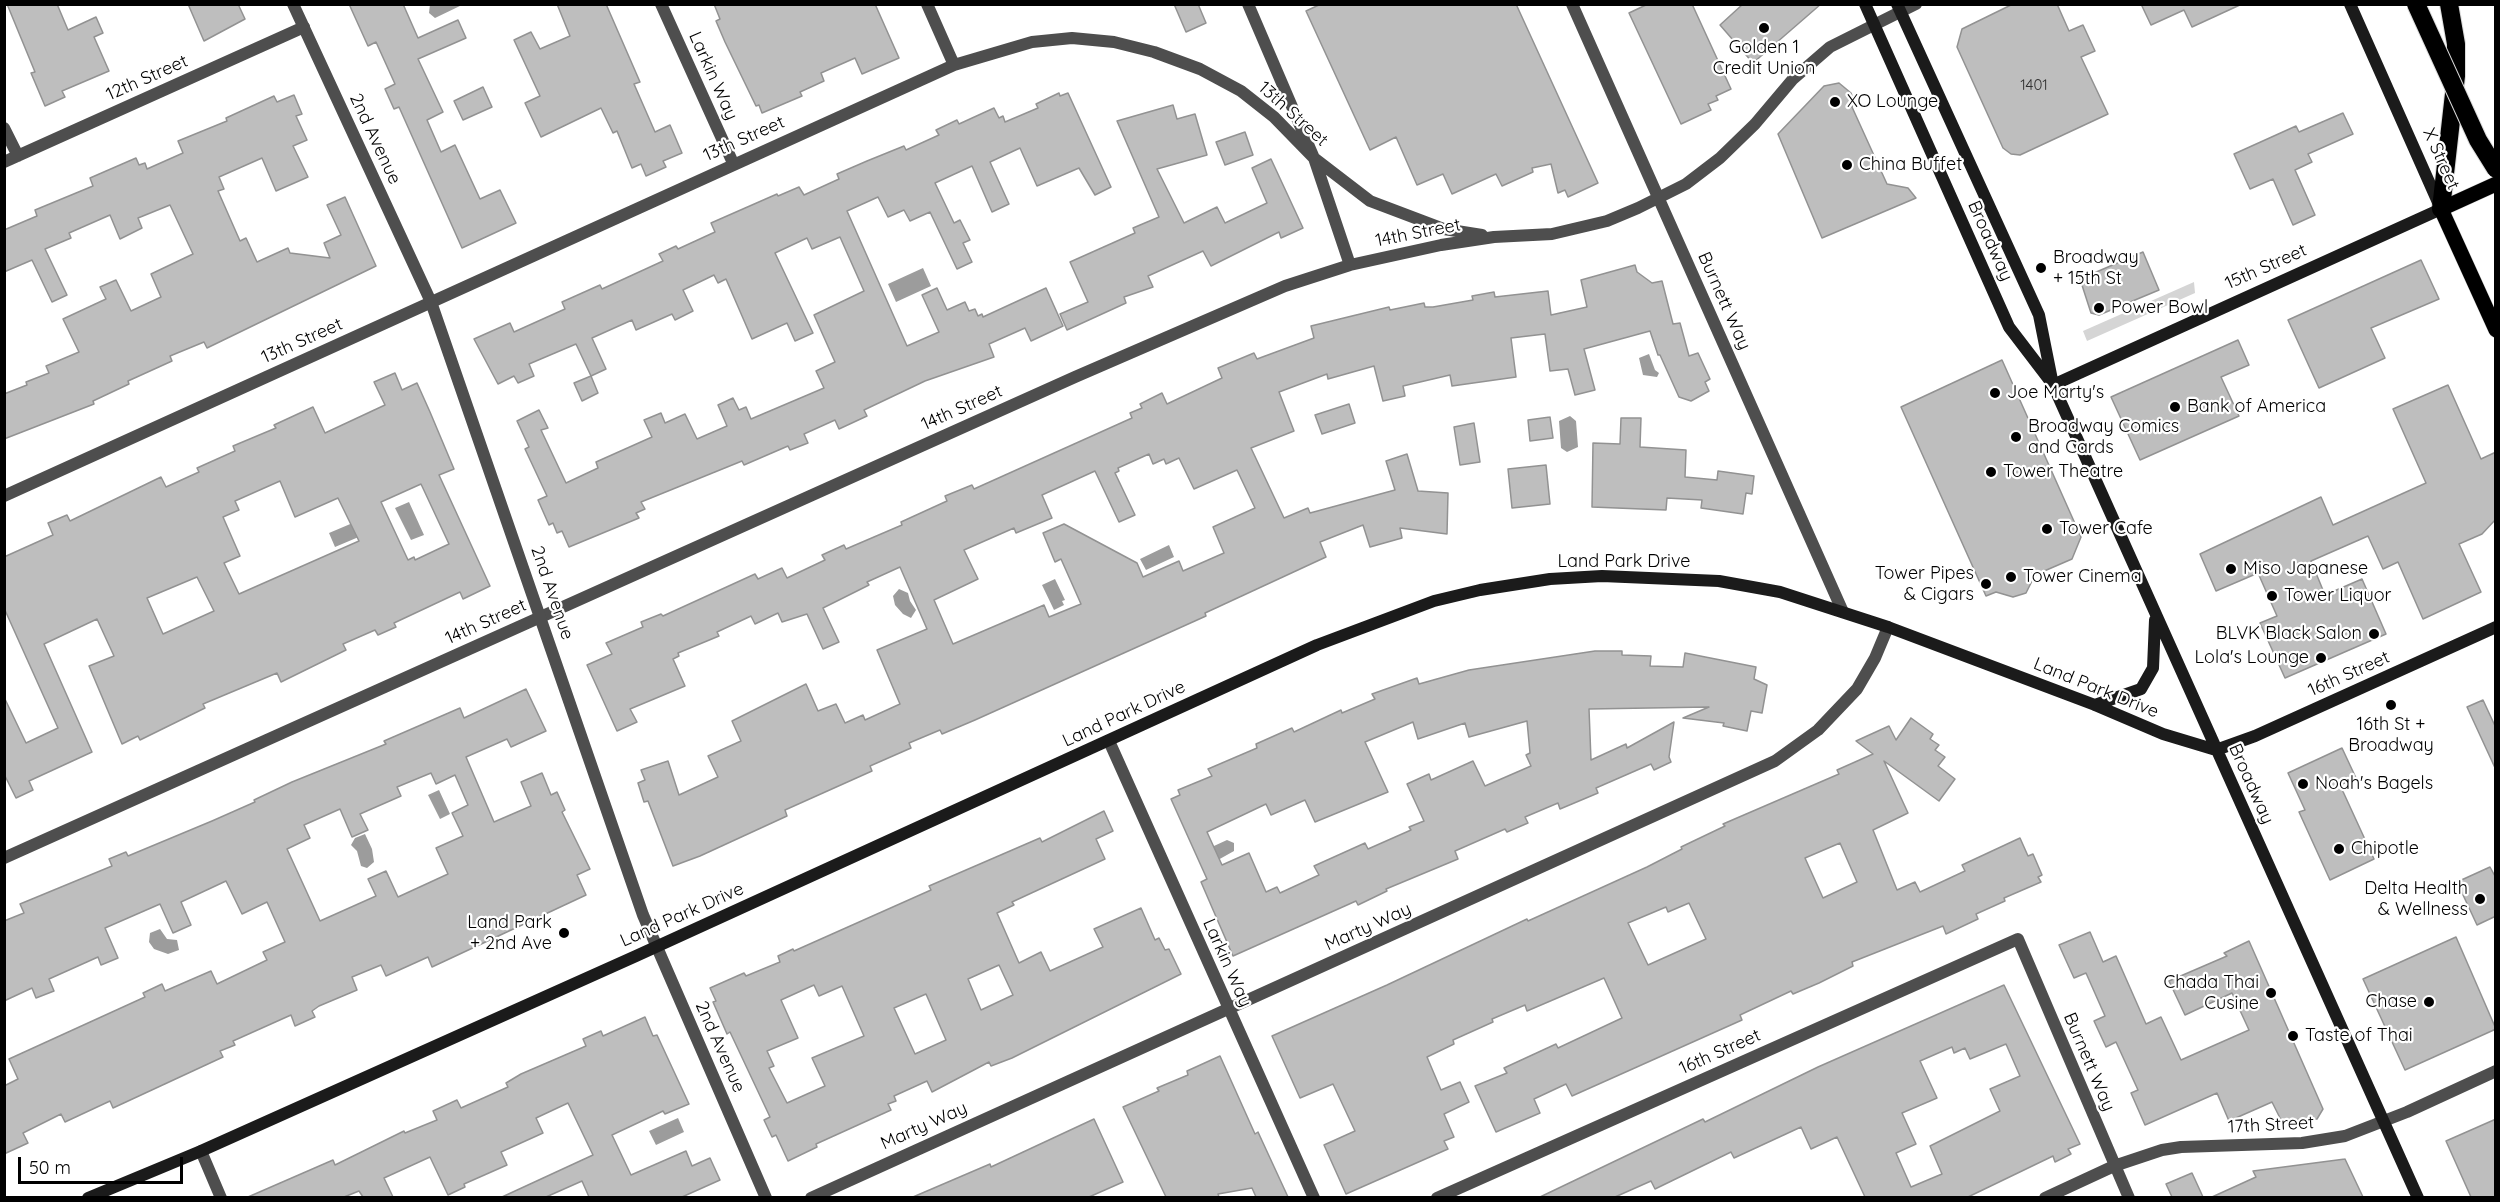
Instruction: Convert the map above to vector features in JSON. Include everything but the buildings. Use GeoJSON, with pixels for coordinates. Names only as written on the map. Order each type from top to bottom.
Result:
{"type":"FeatureCollection","features":[{"type":"Feature","properties":{"kind":"highway"},"geometry":{"type":"LineString","coordinates":[[2416,4],[2478,140],[2496,169]]}},
{"type":"Feature","properties":{"kind":"highway"},"geometry":{"type":"LineString","coordinates":[[2441,209],[2456,76],[2456,44],[2449,4]]}},
{"type":"Feature","properties":{"kind":"main road","name":"Broadway"},"geometry":{"type":"LineString","coordinates":[[1865,4],[2006,321],[2053,385],[2418,1197]]}},
{"type":"Feature","properties":{"kind":"main road","name":"X Street"},"geometry":{"type":"LineString","coordinates":[[2350,4],[2496,330]]}},
{"type":"Feature","properties":{"kind":"main road","name":"Broadway"},"geometry":{"type":"LineString","coordinates":[[1898,8],[2039,315],[2053,385]]}},
{"type":"Feature","properties":{"kind":"main road","name":"15th Street"},"geometry":{"type":"LineString","coordinates":[[2053,385],[2496,184]]}},
{"type":"Feature","properties":{"kind":"main road","name":"Land Park Drive"},"geometry":{"type":"LineString","coordinates":[[88,1197],[201,1151],[1368,624],[1434,601],[1480,590],[1550,579],[1602,576],[1719,581],[1780,592],[1888,627],[2096,705],[2163,734],[2216,750]]}},
{"type":"Feature","properties":{"kind":"main road"},"geometry":{"type":"LineString","coordinates":[[2096,705],[2141,689],[2153,668],[2156,616]]}},
{"type":"Feature","properties":{"kind":"main road","name":"16th Street"},"geometry":{"type":"LineString","coordinates":[[2216,750],[2255,736],[2496,627]]}},
{"type":"Feature","properties":{"kind":"street","name":"2nd Avenue"},"geometry":{"type":"LineString","coordinates":[[293,4],[431,302],[656,947],[766,1197]]}},
{"type":"Feature","properties":{"kind":"street","name":"Larkin Way"},"geometry":{"type":"LineString","coordinates":[[661,4],[733,163]]}},
{"type":"Feature","properties":{"kind":"street"},"geometry":{"type":"LineString","coordinates":[[927,4],[954,65]]}},
{"type":"Feature","properties":{"kind":"street"},"geometry":{"type":"LineString","coordinates":[[1248,4],[1314,158],[1350,265]]}},
{"type":"Feature","properties":{"kind":"street","name":"Burnett Way"},"geometry":{"type":"LineString","coordinates":[[1572,4],[1843,612]]}},
{"type":"Feature","properties":{"kind":"street","name":"14th Street"},"geometry":{"type":"LineString","coordinates":[[4,858],[1075,376],[1285,286],[1350,265],[1494,237],[1552,234],[1607,221],[1659,198],[1686,184],[1720,158],[1755,123],[1793,79],[1817,57],[1898,8],[1916,4]]}},
{"type":"Feature","properties":{"kind":"street","name":"12th Street"},"geometry":{"type":"LineString","coordinates":[[4,162],[304,27]]}},
{"type":"Feature","properties":{"kind":"street","name":"13th Street"},"geometry":{"type":"LineString","coordinates":[[4,495],[733,163],[954,65],[1032,42],[1072,38],[1124,44],[1200,69],[1241,91],[1274,117],[1314,158],[1370,201],[1444,229],[1494,237]]}},
{"type":"Feature","properties":{"kind":"street"},"geometry":{"type":"LineString","coordinates":[[4,128],[18,156]]}},
{"type":"Feature","properties":{"kind":"street","name":"Marty Way"},"geometry":{"type":"LineString","coordinates":[[811,1197],[1775,761],[1818,730],[1857,689],[1875,658],[1888,627]]}},
{"type":"Feature","properties":{"kind":"street","name":"Larkin Way"},"geometry":{"type":"LineString","coordinates":[[1109,741],[1314,1197]]}},
{"type":"Feature","properties":{"kind":"street","name":"Burnett Way"},"geometry":{"type":"LineString","coordinates":[[2018,939],[2129,1197]]}},
{"type":"Feature","properties":{"kind":"street","name":"16th Street"},"geometry":{"type":"LineString","coordinates":[[1437,1197],[2018,939]]}},
{"type":"Feature","properties":{"kind":"street","name":"17th Street"},"geometry":{"type":"LineString","coordinates":[[2045,1197],[2114,1166],[2181,1147],[2302,1143],[2330,1139],[2383,1122],[2496,1071]]}},
{"type":"Feature","properties":{"kind":"street"},"geometry":{"type":"LineString","coordinates":[[201,1151],[221,1197]]}},
{"type":"Feature","properties":{"kind":"shaded area"},"geometry":{"type":"Polygon","coordinates":[[[430,4],[462,5],[435,18],[429,13],[430,4]]]}},
{"type":"Feature","properties":{"kind":"shaded area"},"geometry":{"type":"Polygon","coordinates":[[[923,268],[931,286],[896,302],[888,284],[923,268]]]}},
{"type":"Feature","properties":{"kind":"shaded area"},"geometry":{"type":"Polygon","coordinates":[[[2194,282],[2195,293],[2087,341],[2083,331],[2194,282]]]}},
{"type":"Feature","properties":{"kind":"shaded area"},"geometry":{"type":"Polygon","coordinates":[[[1649,354],[1655,370],[1659,373],[1657,377],[1643,375],[1639,358],[1649,354]]]}},
{"type":"Feature","properties":{"kind":"shaded area"},"geometry":{"type":"Polygon","coordinates":[[[1570,416],[1576,421],[1578,447],[1567,452],[1561,448],[1559,421],[1570,416]]]}},
{"type":"Feature","properties":{"kind":"shaded area"},"geometry":{"type":"Polygon","coordinates":[[[409,502],[424,535],[411,540],[395,508],[409,502]]]}},
{"type":"Feature","properties":{"kind":"shaded area"},"geometry":{"type":"Polygon","coordinates":[[[355,522],[361,536],[335,547],[329,533],[355,522]]]}},
{"type":"Feature","properties":{"kind":"shaded area"},"geometry":{"type":"Polygon","coordinates":[[[1169,545],[1174,557],[1146,570],[1140,559],[1169,545]]]}},
{"type":"Feature","properties":{"kind":"shaded area"},"geometry":{"type":"Polygon","coordinates":[[[1055,579],[1065,600],[1062,601],[1064,605],[1054,610],[1042,585],[1055,579]]]}},
{"type":"Feature","properties":{"kind":"shaded area"},"geometry":{"type":"Polygon","coordinates":[[[899,589],[908,593],[916,610],[911,618],[903,614],[895,605],[893,596],[899,589]]]}},
{"type":"Feature","properties":{"kind":"shaded area"},"geometry":{"type":"Polygon","coordinates":[[[439,790],[450,814],[440,819],[428,795],[439,790]]]}},
{"type":"Feature","properties":{"kind":"shaded area"},"geometry":{"type":"Polygon","coordinates":[[[365,834],[372,849],[374,862],[367,868],[361,866],[357,851],[351,845],[355,838],[365,834]]]}},
{"type":"Feature","properties":{"kind":"shaded area"},"geometry":{"type":"Polygon","coordinates":[[[1227,840],[1234,843],[1234,851],[1209,865],[1203,851],[1227,840]]]}},
{"type":"Feature","properties":{"kind":"shaded area"},"geometry":{"type":"Polygon","coordinates":[[[160,929],[167,939],[177,940],[179,950],[168,954],[154,949],[149,942],[150,933],[160,929]]]}},
{"type":"Feature","properties":{"kind":"shaded area"},"geometry":{"type":"Polygon","coordinates":[[[678,1118],[684,1132],[656,1145],[649,1131],[678,1118]]]}},
{"type":"Feature","properties":{"kind":"place","name":"Golden 1 Credit Union"},"geometry":{"type":"Point","coordinates":[1764,28]}},
{"type":"Feature","properties":{"kind":"place","name":"XO Lounge"},"geometry":{"type":"Point","coordinates":[1835,102]}},
{"type":"Feature","properties":{"kind":"place","name":"China Buffet"},"geometry":{"type":"Point","coordinates":[1847,165]}},
{"type":"Feature","properties":{"kind":"place","name":"Broadway + 15th St"},"geometry":{"type":"Point","coordinates":[2041,268]}},
{"type":"Feature","properties":{"kind":"place","name":"Power Bowl"},"geometry":{"type":"Point","coordinates":[2099,308]}},
{"type":"Feature","properties":{"kind":"place","name":"Joe Marty's"},"geometry":{"type":"Point","coordinates":[1995,393]}},
{"type":"Feature","properties":{"kind":"place","name":"Bank of America"},"geometry":{"type":"Point","coordinates":[2175,407]}},
{"type":"Feature","properties":{"kind":"place","name":"Broadway Comics and Cards"},"geometry":{"type":"Point","coordinates":[2016,437]}},
{"type":"Feature","properties":{"kind":"place","name":"Tower Theatre"},"geometry":{"type":"Point","coordinates":[1991,472]}},
{"type":"Feature","properties":{"kind":"place","name":"Tower Cafe"},"geometry":{"type":"Point","coordinates":[2047,529]}},
{"type":"Feature","properties":{"kind":"place","name":"Miso Japanese"},"geometry":{"type":"Point","coordinates":[2231,569]}},
{"type":"Feature","properties":{"kind":"place","name":"Tower Cinema"},"geometry":{"type":"Point","coordinates":[2011,577]}},
{"type":"Feature","properties":{"kind":"place","name":"Tower Pipes & Cigars"},"geometry":{"type":"Point","coordinates":[1986,584]}},
{"type":"Feature","properties":{"kind":"place","name":"Tower Liquor"},"geometry":{"type":"Point","coordinates":[2272,596]}},
{"type":"Feature","properties":{"kind":"place","name":"BLVK Black Salon"},"geometry":{"type":"Point","coordinates":[2374,634]}},
{"type":"Feature","properties":{"kind":"place","name":"Lola's Lounge"},"geometry":{"type":"Point","coordinates":[2321,658]}},
{"type":"Feature","properties":{"kind":"place","name":"16th St + Broadway"},"geometry":{"type":"Point","coordinates":[2391,705]}},
{"type":"Feature","properties":{"kind":"place","name":"Noah's Bagels"},"geometry":{"type":"Point","coordinates":[2303,784]}},
{"type":"Feature","properties":{"kind":"place","name":"Chipotle"},"geometry":{"type":"Point","coordinates":[2339,849]}},
{"type":"Feature","properties":{"kind":"place","name":"Delta Health & Wellness"},"geometry":{"type":"Point","coordinates":[2480,899]}},
{"type":"Feature","properties":{"kind":"place","name":"Land Park + 2nd Ave"},"geometry":{"type":"Point","coordinates":[564,933]}},
{"type":"Feature","properties":{"kind":"place","name":"Chada Thai Cusine"},"geometry":{"type":"Point","coordinates":[2271,993]}},
{"type":"Feature","properties":{"kind":"place","name":"Chase"},"geometry":{"type":"Point","coordinates":[2429,1002]}},
{"type":"Feature","properties":{"kind":"place","name":"Taste of Thai"},"geometry":{"type":"Point","coordinates":[2293,1036]}}]}
